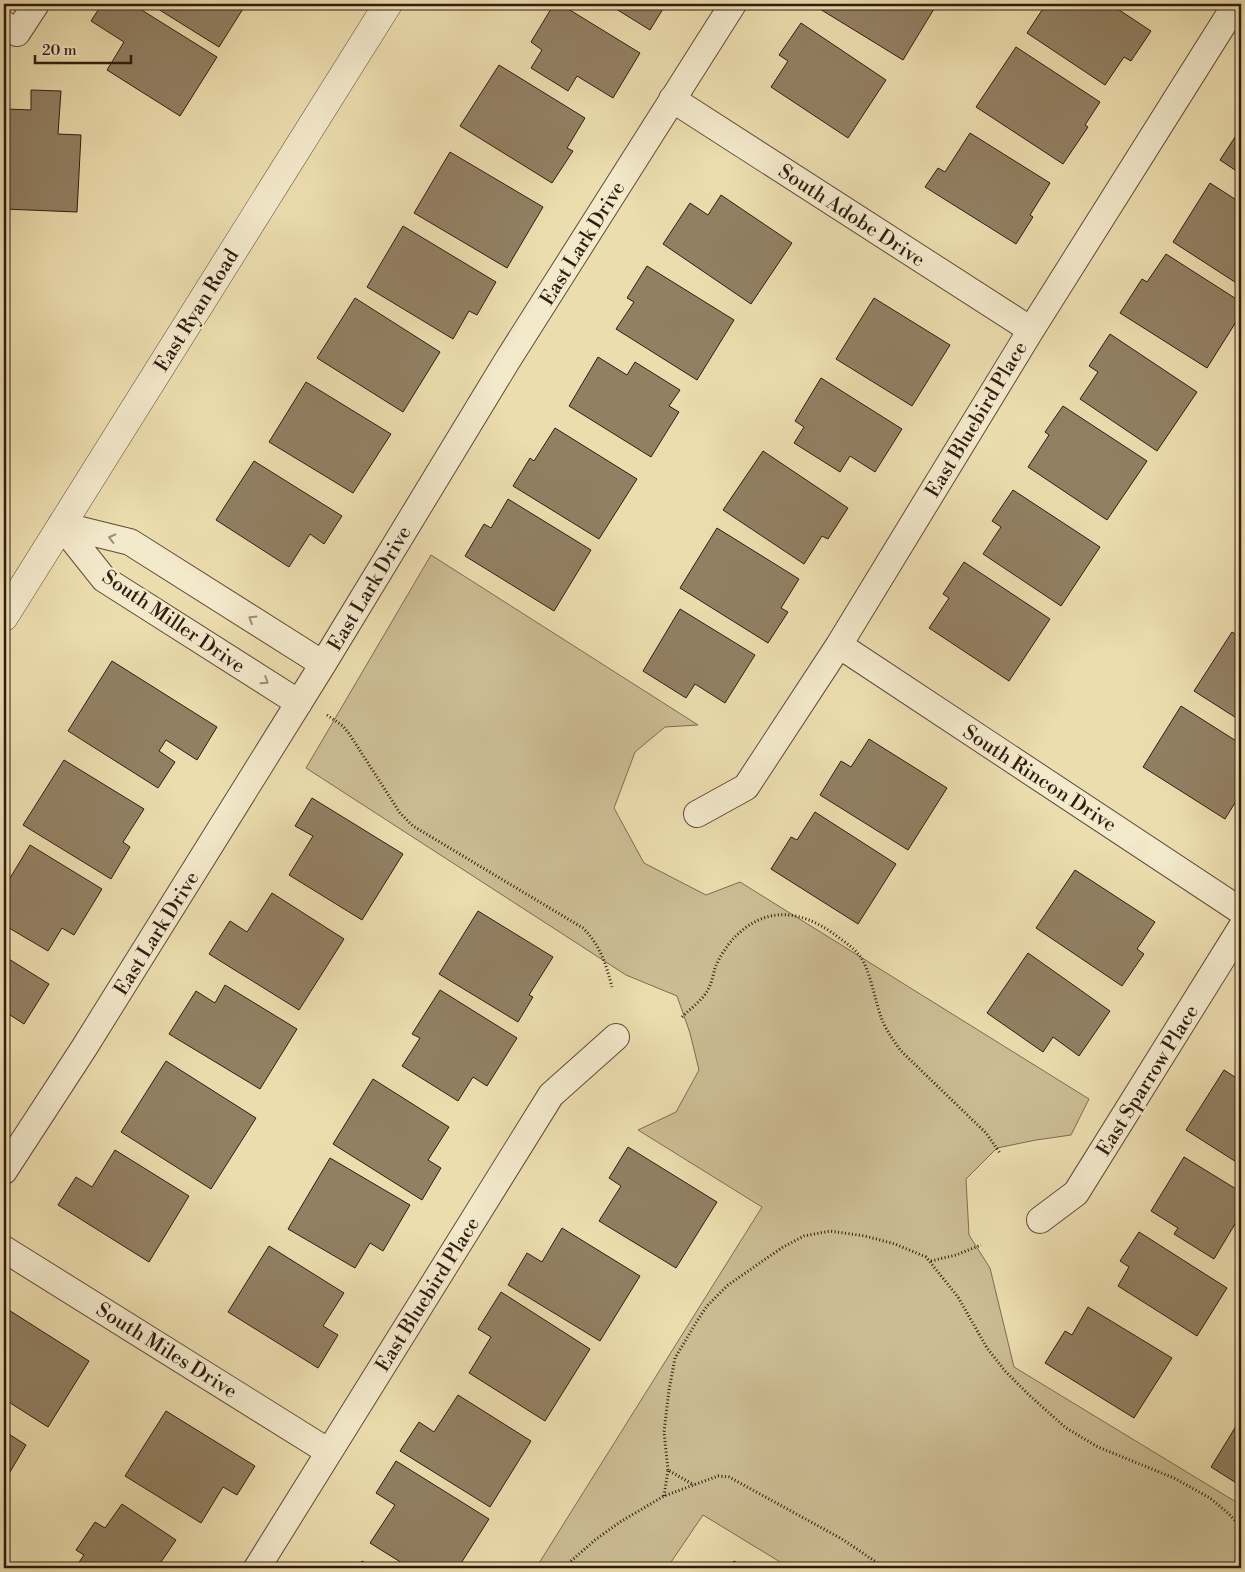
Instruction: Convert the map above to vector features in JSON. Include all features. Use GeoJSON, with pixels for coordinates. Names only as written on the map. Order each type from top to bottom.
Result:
{"type":"FeatureCollection","features":[{"type":"Feature","properties":{"kind":"street"},"geometry":{"type":"LineString","coordinates":[[10,29],[36,4]]}},
{"type":"Feature","properties":{"kind":"street","name":"East Ryan Road"},"geometry":{"type":"LineString","coordinates":[[4,617],[388,4]]}},
{"type":"Feature","properties":{"kind":"street","name":"East Lark Drive"},"geometry":{"type":"LineString","coordinates":[[4,1171],[84,1048],[299,703],[507,361],[733,4]]}},
{"type":"Feature","properties":{"kind":"street","name":"East Bluebird Place"},"geometry":{"type":"LineString","coordinates":[[697,814],[746,787],[839,645],[1031,330],[1236,4]]}},
{"type":"Feature","properties":{"kind":"street","name":"South Adobe Drive"},"geometry":{"type":"LineString","coordinates":[[672,99],[1031,330]]}},
{"type":"Feature","properties":{"kind":"street","name":"South Miller Drive"},"geometry":{"type":"LineString","coordinates":[[61,525],[130,542],[323,664]]}},
{"type":"Feature","properties":{"kind":"street","name":"South Miller Drive"},"geometry":{"type":"LineString","coordinates":[[61,525],[104,578],[299,703]]}},
{"type":"Feature","properties":{"kind":"street","name":"South Rincon Drive"},"geometry":{"type":"LineString","coordinates":[[839,645],[1241,911]]}},
{"type":"Feature","properties":{"kind":"street","name":"East Sparrow Place"},"geometry":{"type":"LineString","coordinates":[[1040,1220],[1076,1193],[1241,928]]}},
{"type":"Feature","properties":{"kind":"street","name":"East Bluebird Place"},"geometry":{"type":"LineString","coordinates":[[257,1568],[551,1095],[616,1036]]}},
{"type":"Feature","properties":{"kind":"street","name":"South Miles Drive"},"geometry":{"type":"LineString","coordinates":[[4,1249],[329,1452]]}},
{"type":"Feature","properties":{"kind":"path"},"geometry":{"type":"LineString","coordinates":[[327,715],[342,726],[350,735],[400,814],[413,826],[583,928],[600,949],[612,987]]}},
{"type":"Feature","properties":{"kind":"path"},"geometry":{"type":"LineString","coordinates":[[682,1017],[707,992],[721,956],[732,940],[745,928],[757,919],[770,916],[795,915],[808,919],[823,926],[848,944],[860,957],[882,1019],[900,1050],[986,1133],[1000,1154]]}},
{"type":"Feature","properties":{"kind":"path"},"geometry":{"type":"LineString","coordinates":[[664,1496],[668,1470],[664,1432],[675,1358],[707,1306],[728,1285],[783,1247],[804,1236],[830,1231],[864,1236],[917,1252],[931,1261],[958,1297],[987,1348],[1005,1371],[1029,1396],[1066,1428],[1098,1447],[1174,1478],[1210,1498],[1241,1527]]}},
{"type":"Feature","properties":{"kind":"path"},"geometry":{"type":"LineString","coordinates":[[931,1261],[956,1256],[981,1245]]}},
{"type":"Feature","properties":{"kind":"path"},"geometry":{"type":"LineString","coordinates":[[668,1470],[694,1486]]}},
{"type":"Feature","properties":{"kind":"path"},"geometry":{"type":"LineString","coordinates":[[563,1568],[595,1540],[620,1522],[664,1496],[718,1476],[729,1477],[842,1539],[885,1568]]}},
{"type":"Feature","properties":{"kind":"shaded area"},"geometry":{"type":"Polygon","coordinates":[[[431,555],[698,725],[665,727],[635,752],[614,808],[644,863],[706,895],[740,882],[1089,1099],[1071,1135],[997,1148],[966,1179],[969,1235],[990,1268],[1014,1367],[1241,1505],[1241,1568],[790,1568],[703,1515],[667,1568],[536,1568],[762,1207],[638,1130],[676,1112],[699,1070],[690,1033],[677,996],[626,975],[306,768],[431,555]]]}},
{"type":"Feature","properties":{"kind":"building"},"geometry":{"type":"Polygon","coordinates":[[[102,4],[132,4],[217,57],[180,116],[107,70],[124,42],[91,21],[102,4]]]}},
{"type":"Feature","properties":{"kind":"building"},"geometry":{"type":"Polygon","coordinates":[[[150,4],[246,4],[219,47],[150,4]]]}},
{"type":"Feature","properties":{"kind":"building"},"geometry":{"type":"Polygon","coordinates":[[[554,4],[560,4],[640,53],[613,98],[577,76],[568,91],[531,68],[542,50],[531,42],[554,4]]]}},
{"type":"Feature","properties":{"kind":"building"},"geometry":{"type":"Polygon","coordinates":[[[608,4],[666,4],[650,30],[608,4]]]}},
{"type":"Feature","properties":{"kind":"building"},"geometry":{"type":"Polygon","coordinates":[[[816,4],[937,4],[903,60],[815,6],[816,4]]]}},
{"type":"Feature","properties":{"kind":"building"},"geometry":{"type":"Polygon","coordinates":[[[1046,4],[1110,4],[1151,31],[1131,61],[1124,57],[1105,85],[1027,33],[1046,4]]]}},
{"type":"Feature","properties":{"kind":"building"},"geometry":{"type":"Polygon","coordinates":[[[801,23],[886,80],[848,138],[771,87],[788,61],[779,55],[801,23]]]}},
{"type":"Feature","properties":{"kind":"building"},"geometry":{"type":"Polygon","coordinates":[[[1016,47],[1100,102],[1085,125],[1088,127],[1063,164],[976,107],[1016,47]]]}},
{"type":"Feature","properties":{"kind":"building"},"geometry":{"type":"Polygon","coordinates":[[[499,65],[585,118],[567,148],[573,151],[552,183],[460,126],[499,65]]]}},
{"type":"Feature","properties":{"kind":"building"},"geometry":{"type":"Polygon","coordinates":[[[31,90],[61,91],[58,134],[81,135],[77,212],[4,209],[8,109],[31,110],[31,90]]]}},
{"type":"Feature","properties":{"kind":"building"},"geometry":{"type":"Polygon","coordinates":[[[1241,128],[1241,174],[1220,160],[1241,128]]]}},
{"type":"Feature","properties":{"kind":"building"},"geometry":{"type":"Polygon","coordinates":[[[970,133],[1050,183],[1030,215],[1033,217],[1016,244],[925,187],[938,168],[945,172],[970,133]]]}},
{"type":"Feature","properties":{"kind":"building"},"geometry":{"type":"Polygon","coordinates":[[[450,152],[543,207],[507,268],[414,213],[450,152]]]}},
{"type":"Feature","properties":{"kind":"building"},"geometry":{"type":"Polygon","coordinates":[[[1210,183],[1241,203],[1241,286],[1173,242],[1210,183]]]}},
{"type":"Feature","properties":{"kind":"building"},"geometry":{"type":"Polygon","coordinates":[[[721,195],[792,243],[751,304],[663,244],[690,203],[708,215],[721,195]]]}},
{"type":"Feature","properties":{"kind":"building"},"geometry":{"type":"Polygon","coordinates":[[[403,226],[496,282],[477,315],[469,311],[453,339],[367,287],[403,226]]]}},
{"type":"Feature","properties":{"kind":"building"},"geometry":{"type":"Polygon","coordinates":[[[1166,254],[1241,302],[1241,314],[1207,368],[1120,313],[1142,279],[1147,282],[1166,254]]]}},
{"type":"Feature","properties":{"kind":"building"},"geometry":{"type":"Polygon","coordinates":[[[647,266],[734,320],[697,380],[616,329],[634,302],[627,298],[647,266]]]}},
{"type":"Feature","properties":{"kind":"building"},"geometry":{"type":"Polygon","coordinates":[[[355,298],[440,352],[403,412],[317,358],[355,298]]]}},
{"type":"Feature","properties":{"kind":"building"},"geometry":{"type":"Polygon","coordinates":[[[874,298],[950,345],[912,406],[836,359],[874,298]]]}},
{"type":"Feature","properties":{"kind":"building"},"geometry":{"type":"Polygon","coordinates":[[[1110,334],[1197,392],[1157,451],[1080,399],[1098,372],[1089,366],[1110,334]]]}},
{"type":"Feature","properties":{"kind":"building"},"geometry":{"type":"Polygon","coordinates":[[[598,357],[627,375],[635,362],[680,390],[669,406],[679,412],[651,457],[569,406],[598,357]]]}},
{"type":"Feature","properties":{"kind":"building"},"geometry":{"type":"Polygon","coordinates":[[[821,378],[902,429],[875,472],[850,456],[840,472],[794,443],[804,427],[795,421],[821,378]]]}},
{"type":"Feature","properties":{"kind":"building"},"geometry":{"type":"Polygon","coordinates":[[[306,382],[391,434],[353,493],[269,442],[306,382]]]}},
{"type":"Feature","properties":{"kind":"building"},"geometry":{"type":"Polygon","coordinates":[[[1063,406],[1147,461],[1107,520],[1028,467],[1049,435],[1045,432],[1063,406]]]}},
{"type":"Feature","properties":{"kind":"building"},"geometry":{"type":"Polygon","coordinates":[[[555,428],[637,479],[599,539],[513,486],[530,458],[534,461],[555,428]]]}},
{"type":"Feature","properties":{"kind":"building"},"geometry":{"type":"Polygon","coordinates":[[[763,451],[848,508],[828,539],[822,536],[804,564],[723,510],[763,451]]]}},
{"type":"Feature","properties":{"kind":"building"},"geometry":{"type":"Polygon","coordinates":[[[254,461],[342,516],[324,544],[310,534],[289,567],[216,520],[254,461]]]}},
{"type":"Feature","properties":{"kind":"building"},"geometry":{"type":"Polygon","coordinates":[[[1013,490],[1100,547],[1061,606],[983,554],[1001,527],[992,521],[1013,490]]]}},
{"type":"Feature","properties":{"kind":"building"},"geometry":{"type":"Polygon","coordinates":[[[508,499],[591,550],[554,611],[465,556],[484,524],[491,528],[508,499]]]}},
{"type":"Feature","properties":{"kind":"building"},"geometry":{"type":"Polygon","coordinates":[[[717,528],[799,579],[781,608],[788,612],[768,643],[680,588],[717,528]]]}},
{"type":"Feature","properties":{"kind":"building"},"geometry":{"type":"Polygon","coordinates":[[[964,562],[1050,619],[1009,681],[929,628],[949,598],[943,594],[964,562]]]}},
{"type":"Feature","properties":{"kind":"building"},"geometry":{"type":"Polygon","coordinates":[[[680,609],[755,655],[725,703],[695,684],[686,698],[643,671],[680,609]]]}},
{"type":"Feature","properties":{"kind":"building"},"geometry":{"type":"Polygon","coordinates":[[[1232,632],[1241,638],[1241,721],[1194,691],[1232,632]]]}},
{"type":"Feature","properties":{"kind":"building"},"geometry":{"type":"Polygon","coordinates":[[[112,661],[217,727],[197,760],[166,740],[159,751],[175,762],[158,788],[68,731],[112,661]]]}},
{"type":"Feature","properties":{"kind":"building"},"geometry":{"type":"Polygon","coordinates":[[[1181,706],[1241,744],[1241,793],[1225,819],[1143,767],[1181,706]]]}},
{"type":"Feature","properties":{"kind":"building"},"geometry":{"type":"Polygon","coordinates":[[[869,739],[947,788],[908,850],[820,795],[841,761],[851,767],[869,739]]]}},
{"type":"Feature","properties":{"kind":"building"},"geometry":{"type":"Polygon","coordinates":[[[64,760],[144,809],[123,842],[130,847],[111,879],[23,825],[64,760]]]}},
{"type":"Feature","properties":{"kind":"building"},"geometry":{"type":"Polygon","coordinates":[[[312,798],[403,854],[362,920],[289,875],[313,836],[295,826],[312,798]]]}},
{"type":"Feature","properties":{"kind":"building"},"geometry":{"type":"Polygon","coordinates":[[[815,812],[896,864],[858,924],[771,869],[791,837],[797,840],[815,812]]]}},
{"type":"Feature","properties":{"kind":"building"},"geometry":{"type":"Polygon","coordinates":[[[30,845],[102,889],[74,935],[62,928],[48,951],[4,925],[4,888],[30,845]]]}},
{"type":"Feature","properties":{"kind":"building"},"geometry":{"type":"Polygon","coordinates":[[[1075,870],[1155,922],[1137,949],[1144,954],[1122,986],[1036,928],[1075,870]]]}},
{"type":"Feature","properties":{"kind":"building"},"geometry":{"type":"Polygon","coordinates":[[[272,893],[344,939],[299,1010],[209,954],[230,921],[247,932],[272,893]]]}},
{"type":"Feature","properties":{"kind":"building"},"geometry":{"type":"Polygon","coordinates":[[[478,911],[553,957],[529,995],[533,997],[518,1022],[439,974],[478,911]]]}},
{"type":"Feature","properties":{"kind":"building"},"geometry":{"type":"Polygon","coordinates":[[[1028,953],[1110,1011],[1079,1056],[1053,1037],[1043,1052],[987,1013],[1028,953]]]}},
{"type":"Feature","properties":{"kind":"building"},"geometry":{"type":"Polygon","coordinates":[[[4,956],[49,984],[24,1024],[10,1015],[4,1026],[4,956]]]}},
{"type":"Feature","properties":{"kind":"building"},"geometry":{"type":"Polygon","coordinates":[[[225,985],[297,1029],[260,1089],[169,1034],[196,991],[215,1003],[225,985]]]}},
{"type":"Feature","properties":{"kind":"building"},"geometry":{"type":"Polygon","coordinates":[[[440,990],[517,1038],[487,1086],[473,1077],[458,1101],[402,1066],[420,1038],[412,1034],[440,990]]]}},
{"type":"Feature","properties":{"kind":"building"},"geometry":{"type":"Polygon","coordinates":[[[166,1061],[256,1118],[211,1189],[121,1132],[166,1061]]]}},
{"type":"Feature","properties":{"kind":"building"},"geometry":{"type":"Polygon","coordinates":[[[1224,1070],[1241,1081],[1241,1165],[1186,1130],[1224,1070]]]}},
{"type":"Feature","properties":{"kind":"building"},"geometry":{"type":"Polygon","coordinates":[[[373,1079],[449,1127],[428,1160],[441,1168],[422,1200],[333,1144],[373,1079]]]}},
{"type":"Feature","properties":{"kind":"building"},"geometry":{"type":"Polygon","coordinates":[[[628,1147],[717,1202],[676,1268],[599,1221],[621,1186],[609,1178],[628,1147]]]}},
{"type":"Feature","properties":{"kind":"building"},"geometry":{"type":"Polygon","coordinates":[[[115,1150],[189,1196],[149,1262],[58,1205],[76,1177],[92,1187],[115,1150]]]}},
{"type":"Feature","properties":{"kind":"building"},"geometry":{"type":"Polygon","coordinates":[[[1184,1157],[1241,1192],[1241,1214],[1214,1259],[1174,1234],[1178,1228],[1151,1211],[1184,1157]]]}},
{"type":"Feature","properties":{"kind":"building"},"geometry":{"type":"Polygon","coordinates":[[[330,1158],[410,1205],[383,1251],[370,1243],[355,1268],[288,1229],[330,1158]]]}},
{"type":"Feature","properties":{"kind":"building"},"geometry":{"type":"Polygon","coordinates":[[[562,1228],[640,1276],[600,1341],[508,1285],[527,1253],[542,1262],[562,1228]]]}},
{"type":"Feature","properties":{"kind":"building"},"geometry":{"type":"Polygon","coordinates":[[[1139,1232],[1227,1288],[1197,1336],[1118,1286],[1129,1267],[1120,1261],[1139,1232]]]}},
{"type":"Feature","properties":{"kind":"building"},"geometry":{"type":"Polygon","coordinates":[[[269,1246],[344,1293],[323,1326],[338,1335],[318,1368],[228,1312],[269,1246]]]}},
{"type":"Feature","properties":{"kind":"building"},"geometry":{"type":"Polygon","coordinates":[[[501,1292],[590,1349],[545,1421],[469,1373],[491,1337],[478,1329],[501,1292]]]}},
{"type":"Feature","properties":{"kind":"building"},"geometry":{"type":"Polygon","coordinates":[[[4,1307],[89,1361],[48,1427],[4,1399],[4,1307]]]}},
{"type":"Feature","properties":{"kind":"building"},"geometry":{"type":"Polygon","coordinates":[[[1088,1307],[1172,1358],[1134,1418],[1045,1363],[1065,1331],[1072,1335],[1088,1307]]]}},
{"type":"Feature","properties":{"kind":"building"},"geometry":{"type":"Polygon","coordinates":[[[458,1395],[531,1441],[490,1507],[400,1451],[419,1422],[434,1432],[458,1395]]]}},
{"type":"Feature","properties":{"kind":"building"},"geometry":{"type":"Polygon","coordinates":[[[166,1411],[255,1466],[237,1495],[223,1487],[201,1523],[125,1476],[166,1411]]]}},
{"type":"Feature","properties":{"kind":"building"},"geometry":{"type":"Polygon","coordinates":[[[1241,1418],[1241,1486],[1211,1467],[1241,1418]]]}},
{"type":"Feature","properties":{"kind":"building"},"geometry":{"type":"Polygon","coordinates":[[[4,1431],[26,1445],[4,1482],[4,1431]]]}},
{"type":"Feature","properties":{"kind":"building"},"geometry":{"type":"Polygon","coordinates":[[[396,1461],[489,1519],[458,1568],[410,1568],[370,1543],[395,1505],[376,1493],[396,1461]]]}},
{"type":"Feature","properties":{"kind":"building"},"geometry":{"type":"Polygon","coordinates":[[[122,1504],[176,1540],[161,1562],[171,1568],[75,1568],[84,1555],[76,1550],[95,1522],[105,1528],[122,1504]]]}},
{"type":"Feature","properties":{"kind":"building"},"geometry":{"type":"Polygon","coordinates":[[[362,1561],[374,1568],[357,1568],[362,1561]]]}},
{"type":"Feature","properties":{"kind":"building"},"geometry":{"type":"Polygon","coordinates":[[[734,1561],[745,1568],[729,1568],[734,1561]]]}}]}
